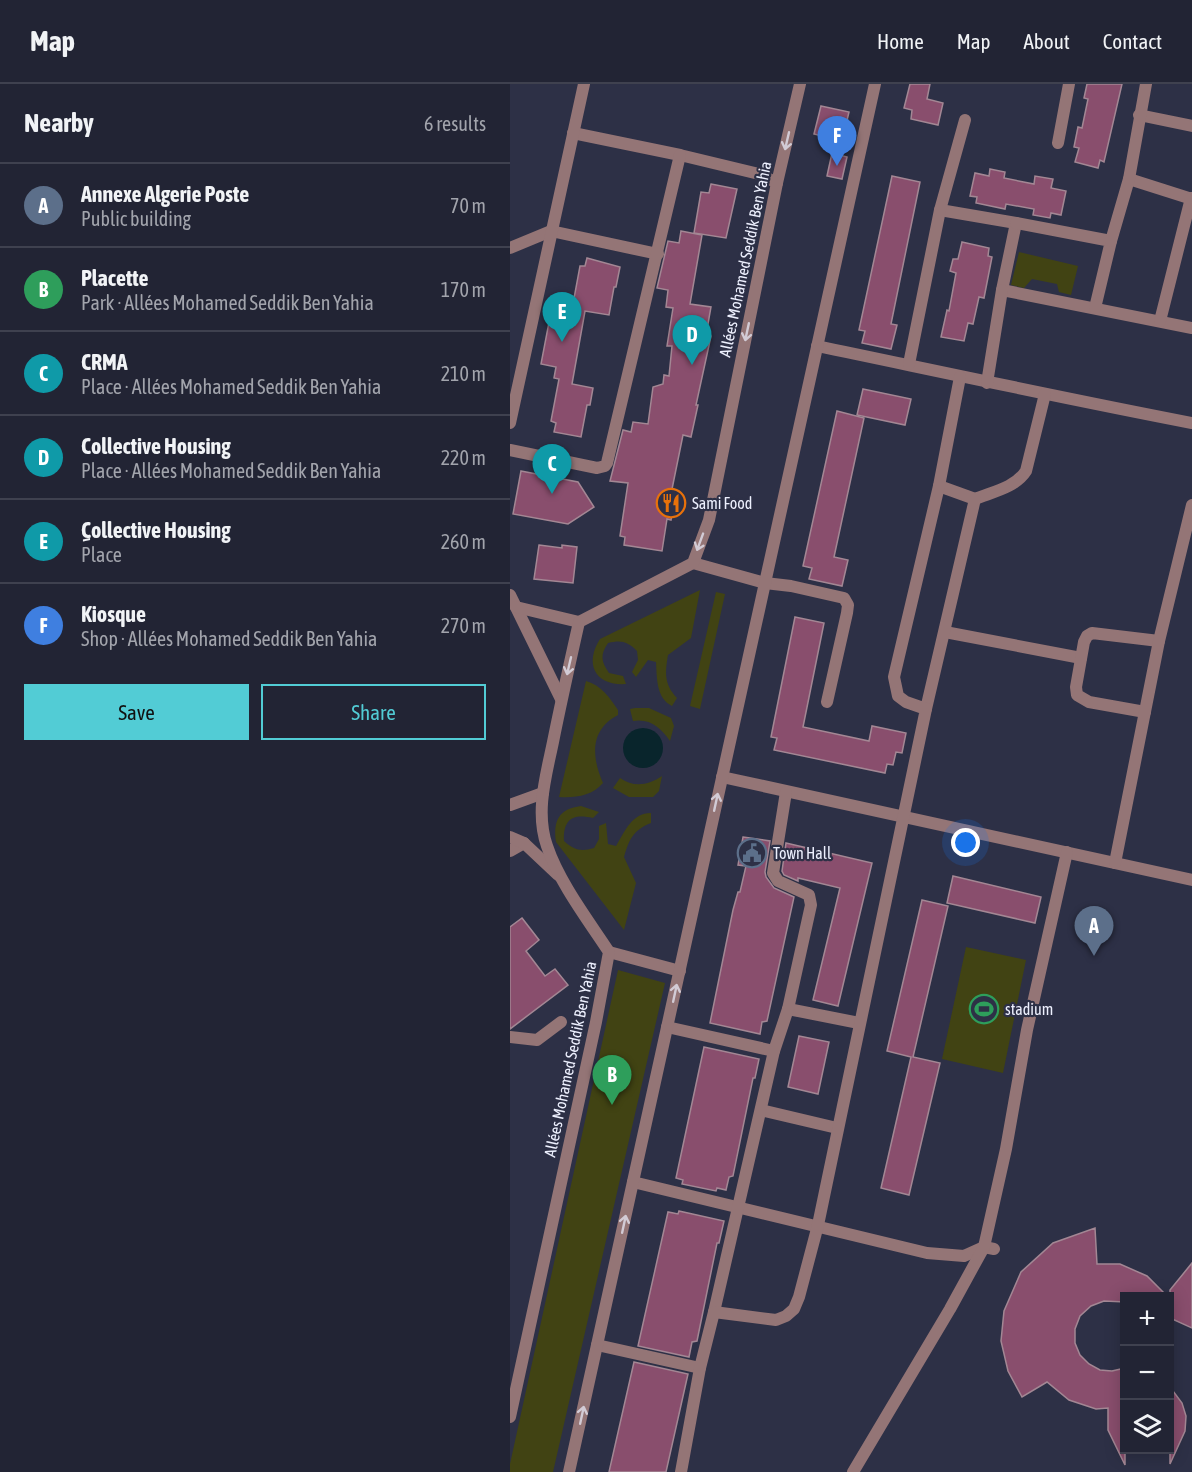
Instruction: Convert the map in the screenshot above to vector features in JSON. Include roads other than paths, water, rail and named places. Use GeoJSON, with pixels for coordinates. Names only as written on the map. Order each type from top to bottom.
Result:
{"type":"FeatureCollection","features":[{"type":"Feature","properties":{"kind":"street"},"geometry":{"type":"LineString","coordinates":[[510,423],[584,84]]}},
{"type":"Feature","properties":{"kind":"street","name":"Allées Mohamed Seddik Ben Yahia"},"geometry":{"type":"LineString","coordinates":[[693,563],[709,520],[777,183],[800,84]]}},
{"type":"Feature","properties":{"kind":"street"},"geometry":{"type":"LineString","coordinates":[[569,1472],[875,84]]}},
{"type":"Feature","properties":{"kind":"street"},"geometry":{"type":"LineString","coordinates":[[1058,143],[1069,84]]}},
{"type":"Feature","properties":{"kind":"street"},"geometry":{"type":"LineString","coordinates":[[1095,308],[1129,179],[1146,84]]}},
{"type":"Feature","properties":{"kind":"street"},"geometry":{"type":"LineString","coordinates":[[1139,115],[1192,126]]}},
{"type":"Feature","properties":{"kind":"street"},"geometry":{"type":"LineString","coordinates":[[909,364],[940,210],[965,120]]}},
{"type":"Feature","properties":{"kind":"street"},"geometry":{"type":"LineString","coordinates":[[573,133],[759,174],[777,183]]}},
{"type":"Feature","properties":{"kind":"street"},"geometry":{"type":"LineString","coordinates":[[510,450],[597,468],[605,466],[658,254],[680,155]]}},
{"type":"Feature","properties":{"kind":"street"},"geometry":{"type":"LineString","coordinates":[[1129,179],[1191,199],[1160,321]]}},
{"type":"Feature","properties":{"kind":"street"},"geometry":{"type":"LineString","coordinates":[[940,210],[1111,241]]}},
{"type":"Feature","properties":{"kind":"street"},"geometry":{"type":"LineString","coordinates":[[987,383],[1002,290],[1016,223]]}},
{"type":"Feature","properties":{"kind":"street"},"geometry":{"type":"LineString","coordinates":[[510,248],[551,231],[658,254]]}},
{"type":"Feature","properties":{"kind":"street"},"geometry":{"type":"LineString","coordinates":[[1002,290],[1192,328]]}},
{"type":"Feature","properties":{"kind":"street"},"geometry":{"type":"LineString","coordinates":[[817,346],[909,364],[987,383],[1192,423]]}},
{"type":"Feature","properties":{"kind":"street"},"geometry":{"type":"LineString","coordinates":[[926,709],[906,702],[898,696],[894,677],[939,486],[960,377]]}},
{"type":"Feature","properties":{"kind":"street"},"geometry":{"type":"LineString","coordinates":[[939,486],[975,499],[1022,478],[1026,471],[1045,394]]}},
{"type":"Feature","properties":{"kind":"street"},"geometry":{"type":"LineString","coordinates":[[714,1312],[776,1320],[786,1316],[794,1309],[799,1297],[818,1225],[926,709],[975,499]]}},
{"type":"Feature","properties":{"kind":"street"},"geometry":{"type":"LineString","coordinates":[[1115,863],[1159,641],[1192,505]]}},
{"type":"Feature","properties":{"kind":"street"},"geometry":{"type":"LineString","coordinates":[[513,601],[579,622],[693,563],[765,583],[801,588],[844,598],[847,601],[847,613],[827,702]]}},
{"type":"Feature","properties":{"kind":"street"},"geometry":{"type":"LineString","coordinates":[[513,601],[561,699]]}},
{"type":"Feature","properties":{"kind":"street","name":"Allées Mohamed Seddik Ben Yahia"},"geometry":{"type":"LineString","coordinates":[[510,1417],[515,1372],[596,1022],[609,952],[564,881],[547,846],[542,813],[543,793],[561,699],[579,622]]}},
{"type":"Feature","properties":{"kind":"street"},"geometry":{"type":"LineString","coordinates":[[945,632],[1081,658]]}},
{"type":"Feature","properties":{"kind":"street"},"geometry":{"type":"LineString","coordinates":[[1145,712],[1089,702],[1077,695],[1076,687],[1084,642],[1092,633],[1159,641]]}},
{"type":"Feature","properties":{"kind":"street"},"geometry":{"type":"LineString","coordinates":[[722,777],[1192,880]]}},
{"type":"Feature","properties":{"kind":"street"},"geometry":{"type":"LineString","coordinates":[[681,1472],[700,1368],[774,1051],[788,1009],[811,905],[808,895],[778,882],[773,873],[786,792]]}},
{"type":"Feature","properties":{"kind":"street"},"geometry":{"type":"LineString","coordinates":[[510,805],[543,793]]}},
{"type":"Feature","properties":{"kind":"street"},"geometry":{"type":"LineString","coordinates":[[510,837],[524,843],[564,881]]}},
{"type":"Feature","properties":{"kind":"street"},"geometry":{"type":"LineString","coordinates":[[510,851],[524,843]]}},
{"type":"Feature","properties":{"kind":"street"},"geometry":{"type":"LineString","coordinates":[[853,1472],[989,1248],[1027,1030],[1068,852]]}},
{"type":"Feature","properties":{"kind":"street"},"geometry":{"type":"LineString","coordinates":[[609,952],[680,971]]}},
{"type":"Feature","properties":{"kind":"street"},"geometry":{"type":"LineString","coordinates":[[788,1009],[860,1023]]}},
{"type":"Feature","properties":{"kind":"street"},"geometry":{"type":"LineString","coordinates":[[510,1037],[537,1040],[561,1022]]}},
{"type":"Feature","properties":{"kind":"street"},"geometry":{"type":"LineString","coordinates":[[667,1027],[774,1051]]}},
{"type":"Feature","properties":{"kind":"street"},"geometry":{"type":"LineString","coordinates":[[761,1110],[837,1128]]}},
{"type":"Feature","properties":{"kind":"street"},"geometry":{"type":"LineString","coordinates":[[633,1182],[927,1253],[964,1256],[989,1248]]}},
{"type":"Feature","properties":{"kind":"street"},"geometry":{"type":"LineString","coordinates":[[597,1345],[700,1368]]}},
{"type":"Feature","properties":{"kind":"water"},"geometry":{"type":"Polygon","coordinates":[[[643,728],[651,729],[657,734],[662,740],[662,756],[657,762],[651,767],[643,768],[635,767],[629,762],[624,756],[623,748],[624,740],[629,734],[635,729],[643,728]]]}},
{"type":"Feature","properties":{"kind":"place","name":"Kiosque"},"geometry":{"type":"Point","coordinates":[837,166]}},
{"type":"Feature","properties":{"kind":"place","name":"ِCollective Housing"},"geometry":{"type":"Point","coordinates":[562,342]}},
{"type":"Feature","properties":{"kind":"place","name":"Collective Housing"},"geometry":{"type":"Point","coordinates":[692,365]}},
{"type":"Feature","properties":{"kind":"place","name":"CRMA"},"geometry":{"type":"Point","coordinates":[552,494]}},
{"type":"Feature","properties":{"kind":"place","name":"Sami Food"},"geometry":{"type":"Point","coordinates":[671,503]}},
{"type":"Feature","properties":{"kind":"place","name":"Town Hall"},"geometry":{"type":"Point","coordinates":[752,853]}},
{"type":"Feature","properties":{"kind":"place","name":"Annexe Algerie Poste"},"geometry":{"type":"Point","coordinates":[1094,956]}},
{"type":"Feature","properties":{"kind":"place","name":"stadium"},"geometry":{"type":"Point","coordinates":[984,1009]}},
{"type":"Feature","properties":{"kind":"place","name":"Placette"},"geometry":{"type":"Point","coordinates":[612,1105]}}]}
